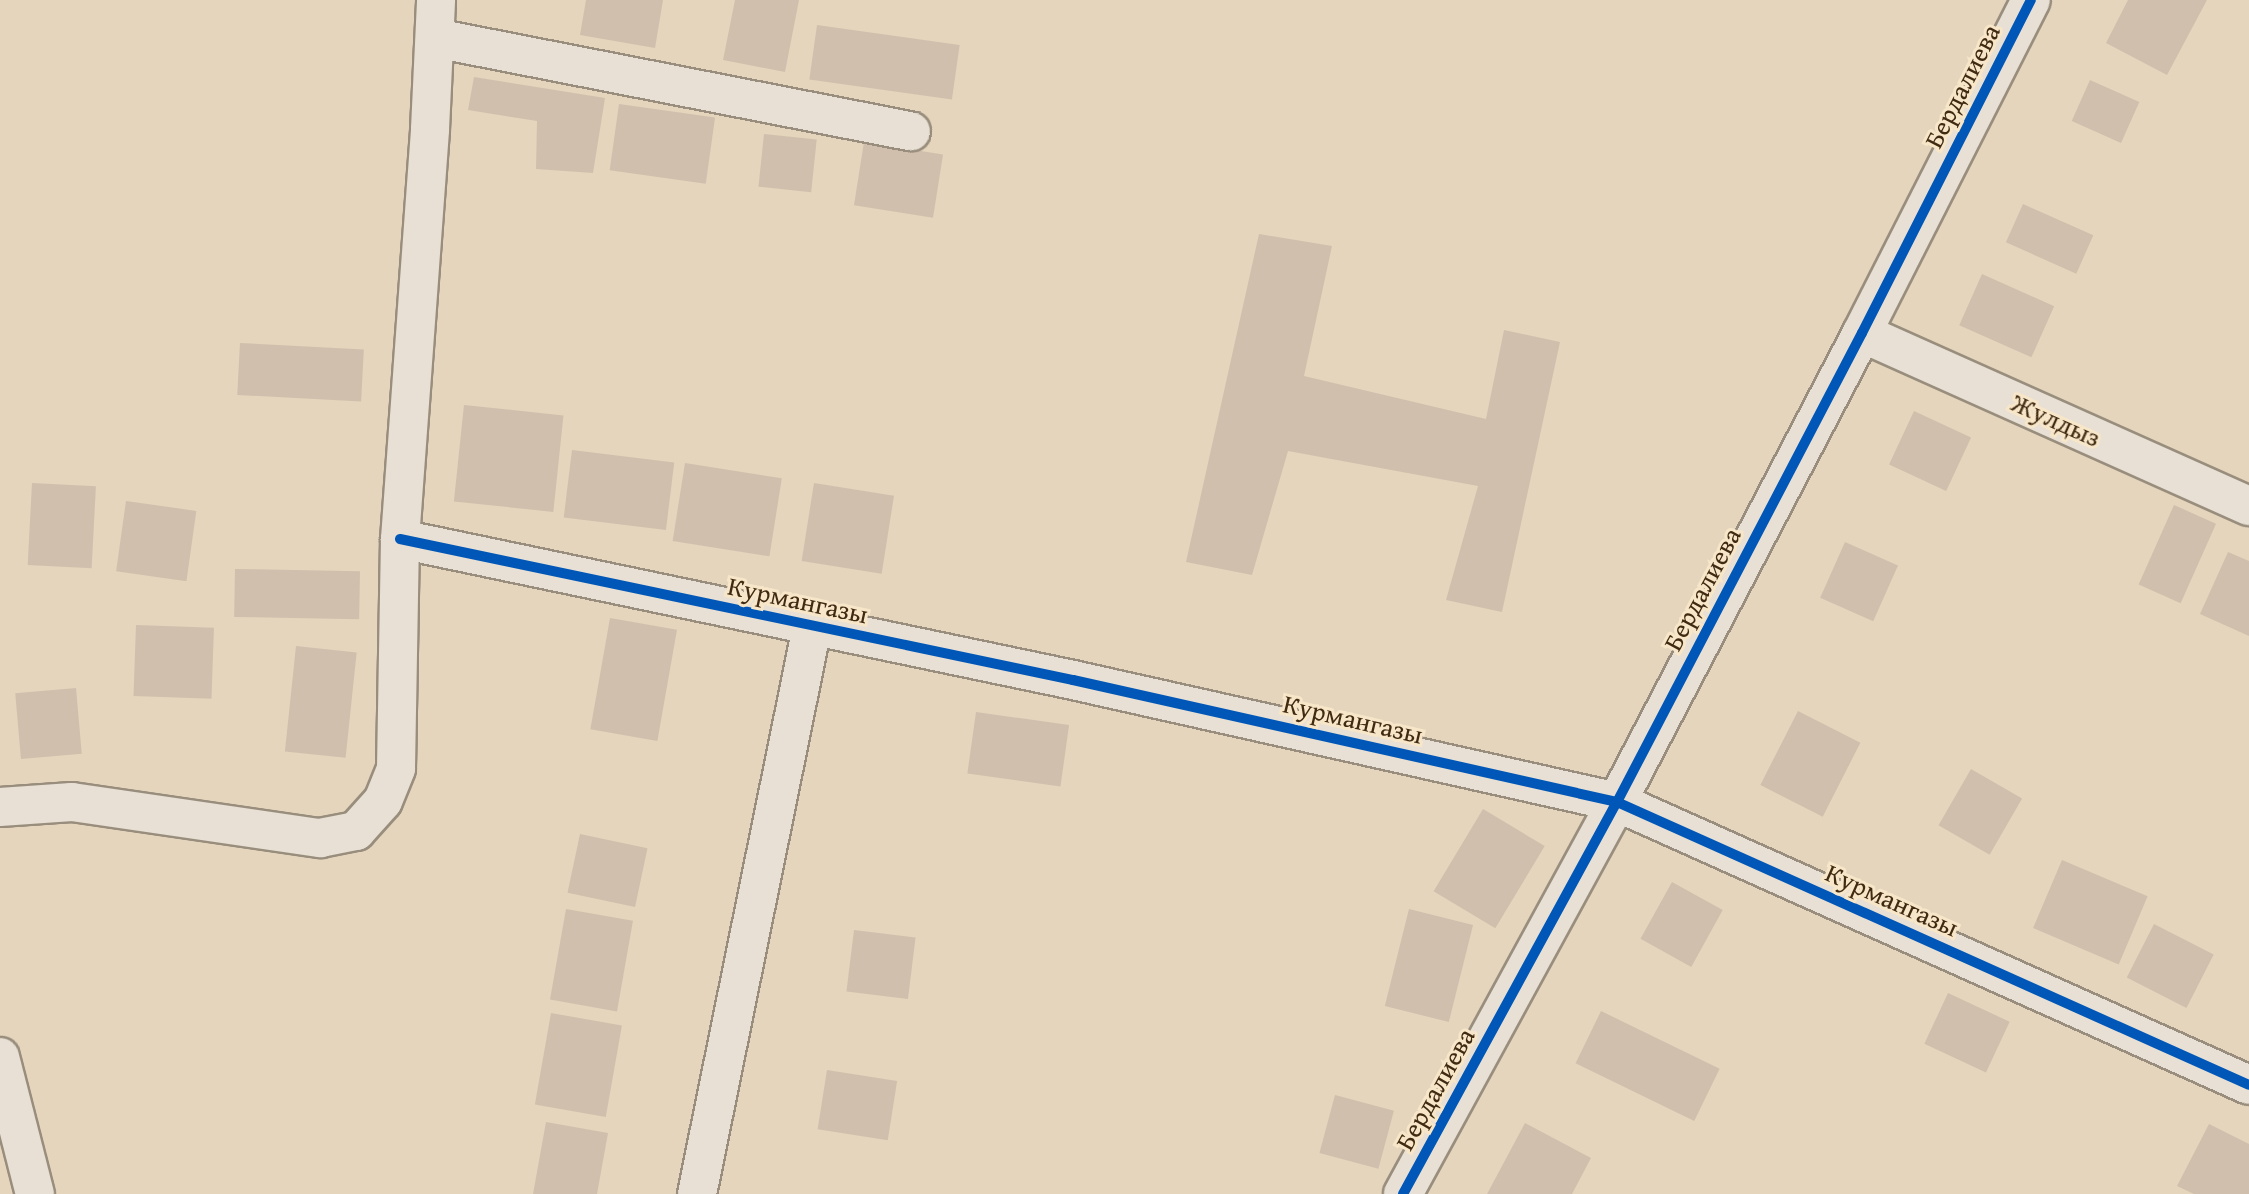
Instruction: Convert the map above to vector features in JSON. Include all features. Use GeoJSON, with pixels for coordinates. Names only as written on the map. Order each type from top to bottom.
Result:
{"type":"FeatureCollection","features":[{"type":"Feature","properties":{"kind":"street"},"geometry":{"type":"LineString","coordinates":[[0,807],[72,802],[320,838],[356,831],[383,801],[396,768],[400,539],[436,0]]}},
{"type":"Feature","properties":{"kind":"street","name":"Бердалиева"},"geometry":{"type":"LineString","coordinates":[[1403,1194],[1617,802],[1862,333],[2031,0]]}},
{"type":"Feature","properties":{"kind":"street"},"geometry":{"type":"LineString","coordinates":[[435,38],[911,131]]}},
{"type":"Feature","properties":{"kind":"street","name":"Жулдыз"},"geometry":{"type":"LineString","coordinates":[[1862,333],[2249,506]]}},
{"type":"Feature","properties":{"kind":"street","name":"Курмангазы"},"geometry":{"type":"LineString","coordinates":[[400,539],[1073,680],[1617,802],[2249,1085]]}},
{"type":"Feature","properties":{"kind":"street"},"geometry":{"type":"LineString","coordinates":[[696,1194],[812,627]]}},
{"type":"Feature","properties":{"kind":"street"},"geometry":{"type":"LineString","coordinates":[[0,1057],[35,1194]]}},
{"type":"Feature","properties":{"kind":"building"},"geometry":{"type":"Polygon","coordinates":[[[586,0],[663,0],[655,48],[580,35],[586,0]]]}},
{"type":"Feature","properties":{"kind":"building"},"geometry":{"type":"Polygon","coordinates":[[[735,0],[799,0],[785,72],[723,60],[735,0]]]}},
{"type":"Feature","properties":{"kind":"building"},"geometry":{"type":"Polygon","coordinates":[[[2128,0],[2207,0],[2167,75],[2106,43],[2128,0]]]}},
{"type":"Feature","properties":{"kind":"building"},"geometry":{"type":"Polygon","coordinates":[[[817,25],[960,45],[952,100],[809,79],[817,25]]]}},
{"type":"Feature","properties":{"kind":"building"},"geometry":{"type":"Polygon","coordinates":[[[474,77],[605,98],[593,173],[536,169],[537,121],[468,110],[474,77]]]}},
{"type":"Feature","properties":{"kind":"building"},"geometry":{"type":"Polygon","coordinates":[[[2090,80],[2139,102],[2121,143],[2072,121],[2090,80]]]}},
{"type":"Feature","properties":{"kind":"building"},"geometry":{"type":"Polygon","coordinates":[[[619,104],[715,117],[706,184],[610,170],[619,104]]]}},
{"type":"Feature","properties":{"kind":"building"},"geometry":{"type":"Polygon","coordinates":[[[764,134],[817,140],[811,192],[758,187],[764,134]]]}},
{"type":"Feature","properties":{"kind":"building"},"geometry":{"type":"Polygon","coordinates":[[[864,142],[943,155],[933,218],[854,205],[864,142]]]}},
{"type":"Feature","properties":{"kind":"building"},"geometry":{"type":"Polygon","coordinates":[[[2023,204],[2093,235],[2076,274],[2006,242],[2023,204]]]}},
{"type":"Feature","properties":{"kind":"building"},"geometry":{"type":"Polygon","coordinates":[[[1259,234],[1332,246],[1304,376],[1486,419],[1504,330],[1560,342],[1502,612],[1446,600],[1478,486],[1288,451],[1252,575],[1186,562],[1259,234]]]}},
{"type":"Feature","properties":{"kind":"building"},"geometry":{"type":"Polygon","coordinates":[[[1982,274],[2054,306],[2031,357],[1959,325],[1982,274]]]}},
{"type":"Feature","properties":{"kind":"building"},"geometry":{"type":"Polygon","coordinates":[[[240,343],[364,349],[361,401],[237,395],[240,343]]]}},
{"type":"Feature","properties":{"kind":"building"},"geometry":{"type":"Polygon","coordinates":[[[464,405],[563,415],[553,512],[454,501],[464,405]]]}},
{"type":"Feature","properties":{"kind":"building"},"geometry":{"type":"Polygon","coordinates":[[[1914,411],[1971,438],[1946,491],[1889,464],[1914,411]]]}},
{"type":"Feature","properties":{"kind":"building"},"geometry":{"type":"Polygon","coordinates":[[[572,450],[674,463],[666,530],[564,517],[572,450]]]}},
{"type":"Feature","properties":{"kind":"building"},"geometry":{"type":"Polygon","coordinates":[[[685,463],[782,478],[769,556],[673,541],[685,463]]]}},
{"type":"Feature","properties":{"kind":"building"},"geometry":{"type":"Polygon","coordinates":[[[32,483],[96,486],[92,568],[28,565],[32,483]]]}},
{"type":"Feature","properties":{"kind":"building"},"geometry":{"type":"Polygon","coordinates":[[[814,483],[894,496],[882,574],[802,561],[814,483]]]}},
{"type":"Feature","properties":{"kind":"building"},"geometry":{"type":"Polygon","coordinates":[[[126,501],[196,511],[186,581],[116,571],[126,501]]]}},
{"type":"Feature","properties":{"kind":"building"},"geometry":{"type":"Polygon","coordinates":[[[2174,505],[2216,524],[2181,603],[2139,584],[2174,505]]]}},
{"type":"Feature","properties":{"kind":"building"},"geometry":{"type":"Polygon","coordinates":[[[1845,542],[1898,566],[1873,621],[1820,598],[1845,542]]]}},
{"type":"Feature","properties":{"kind":"building"},"geometry":{"type":"Polygon","coordinates":[[[2228,552],[2249,561],[2249,636],[2200,614],[2228,552]]]}},
{"type":"Feature","properties":{"kind":"building"},"geometry":{"type":"Polygon","coordinates":[[[235,569],[360,571],[359,619],[234,617],[235,569]]]}},
{"type":"Feature","properties":{"kind":"building"},"geometry":{"type":"Polygon","coordinates":[[[610,618],[677,630],[657,741],[590,729],[610,618]]]}},
{"type":"Feature","properties":{"kind":"building"},"geometry":{"type":"Polygon","coordinates":[[[136,625],[214,628],[211,699],[134,696],[136,625]]]}},
{"type":"Feature","properties":{"kind":"building"},"geometry":{"type":"Polygon","coordinates":[[[296,646],[357,652],[346,758],[285,751],[296,646]]]}},
{"type":"Feature","properties":{"kind":"building"},"geometry":{"type":"Polygon","coordinates":[[[76,688],[82,754],[21,759],[15,693],[76,688]]]}},
{"type":"Feature","properties":{"kind":"building"},"geometry":{"type":"Polygon","coordinates":[[[1798,711],[1860,743],[1823,817],[1760,785],[1798,711]]]}},
{"type":"Feature","properties":{"kind":"building"},"geometry":{"type":"Polygon","coordinates":[[[976,712],[1069,725],[1060,786],[967,773],[976,712]]]}},
{"type":"Feature","properties":{"kind":"building"},"geometry":{"type":"Polygon","coordinates":[[[1971,769],[2022,798],[1990,855],[1938,825],[1971,769]]]}},
{"type":"Feature","properties":{"kind":"building"},"geometry":{"type":"Polygon","coordinates":[[[1483,809],[1545,846],[1495,928],[1434,891],[1483,809]]]}},
{"type":"Feature","properties":{"kind":"building"},"geometry":{"type":"Polygon","coordinates":[[[580,834],[647,848],[635,907],[568,893],[580,834]]]}},
{"type":"Feature","properties":{"kind":"building"},"geometry":{"type":"Polygon","coordinates":[[[2062,860],[2148,896],[2119,964],[2033,928],[2062,860]]]}},
{"type":"Feature","properties":{"kind":"building"},"geometry":{"type":"Polygon","coordinates":[[[1672,882],[1723,910],[1691,967],[1640,939],[1672,882]]]}},
{"type":"Feature","properties":{"kind":"building"},"geometry":{"type":"Polygon","coordinates":[[[566,909],[633,921],[617,1011],[550,1000],[566,909]]]}},
{"type":"Feature","properties":{"kind":"building"},"geometry":{"type":"Polygon","coordinates":[[[1409,909],[1473,925],[1449,1022],[1385,1006],[1409,909]]]}},
{"type":"Feature","properties":{"kind":"building"},"geometry":{"type":"Polygon","coordinates":[[[2154,924],[2214,954],[2186,1008],[2127,977],[2154,924]]]}},
{"type":"Feature","properties":{"kind":"building"},"geometry":{"type":"Polygon","coordinates":[[[854,930],[916,938],[908,999],[846,992],[854,930]]]}},
{"type":"Feature","properties":{"kind":"building"},"geometry":{"type":"Polygon","coordinates":[[[1948,993],[2010,1022],[1986,1072],[1924,1044],[1948,993]]]}},
{"type":"Feature","properties":{"kind":"building"},"geometry":{"type":"Polygon","coordinates":[[[1601,1011],[1720,1069],[1694,1121],[1576,1063],[1601,1011]]]}},
{"type":"Feature","properties":{"kind":"building"},"geometry":{"type":"Polygon","coordinates":[[[551,1013],[622,1026],[606,1117],[535,1105],[551,1013]]]}},
{"type":"Feature","properties":{"kind":"building"},"geometry":{"type":"Polygon","coordinates":[[[827,1070],[897,1081],[888,1140],[818,1129],[827,1070]]]}},
{"type":"Feature","properties":{"kind":"building"},"geometry":{"type":"Polygon","coordinates":[[[1335,1095],[1394,1111],[1378,1169],[1319,1153],[1335,1095]]]}},
{"type":"Feature","properties":{"kind":"building"},"geometry":{"type":"Polygon","coordinates":[[[546,1122],[608,1133],[597,1194],[533,1194],[546,1122]]]}},
{"type":"Feature","properties":{"kind":"building"},"geometry":{"type":"Polygon","coordinates":[[[1525,1123],[1591,1158],[1572,1194],[1487,1194],[1525,1123]]]}},
{"type":"Feature","properties":{"kind":"building"},"geometry":{"type":"Polygon","coordinates":[[[2209,1124],[2249,1144],[2249,1194],[2194,1194],[2177,1186],[2209,1124]]]}},
{"type":"Feature","properties":{"kind":"cycle path"},"geometry":{"type":"LineString","coordinates":[[1403,1194],[1617,802],[1862,333],[2031,0]]}},
{"type":"Feature","properties":{"kind":"cycle path"},"geometry":{"type":"LineString","coordinates":[[400,539],[1073,680],[1617,802],[2249,1085]]}}]}
